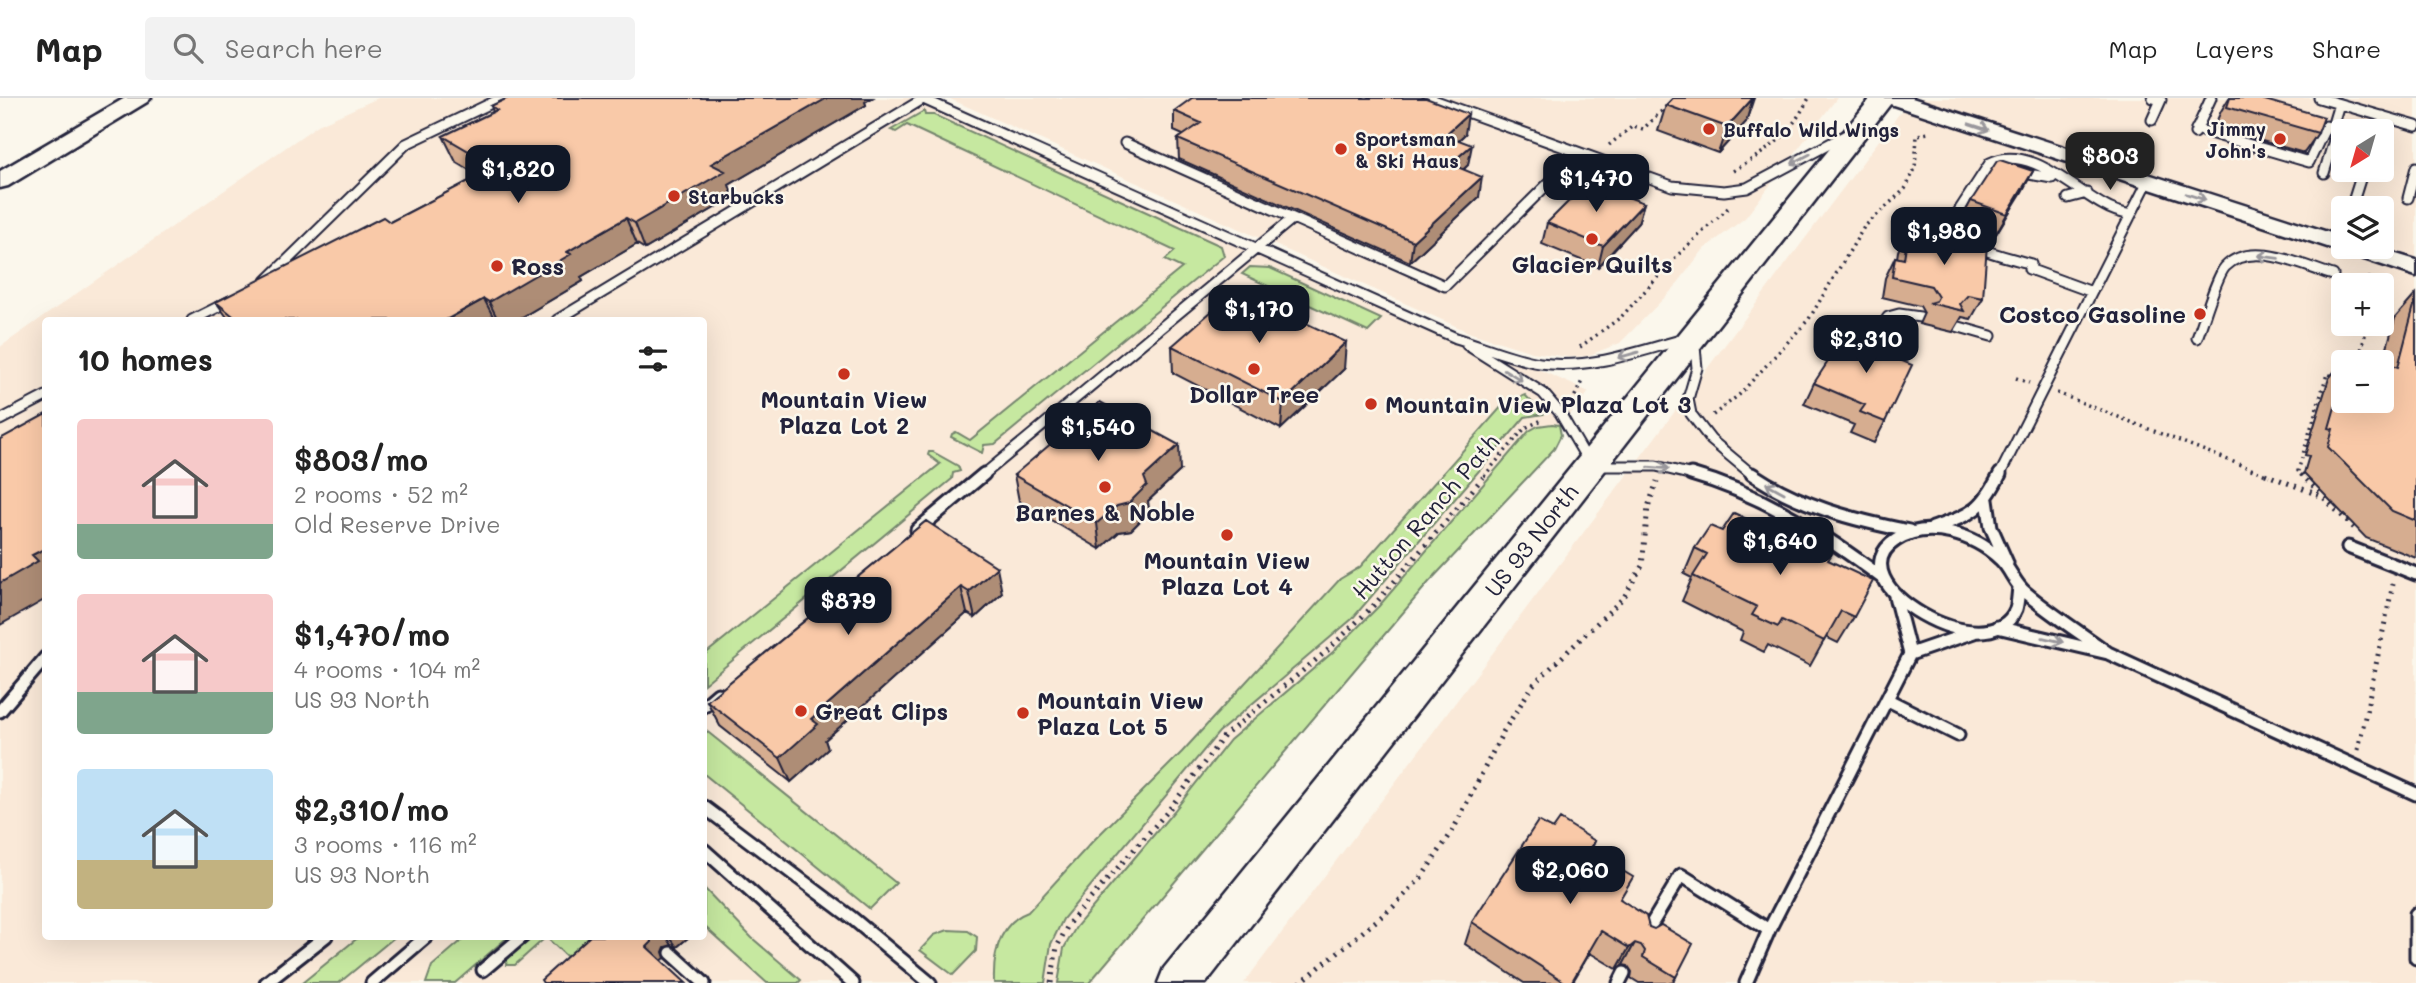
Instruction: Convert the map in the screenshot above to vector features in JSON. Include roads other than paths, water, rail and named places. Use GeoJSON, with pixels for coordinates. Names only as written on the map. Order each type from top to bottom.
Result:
{"type":"FeatureCollection","features":[{"type":"Feature","properties":{"kind":"main road"},"geometry":{"type":"LineString","coordinates":[[0,181],[141,98]]}},
{"type":"Feature","properties":{"kind":"main road","name":"US 93 North"},"geometry":{"type":"LineString","coordinates":[[1180,983],[1883,98]]}},
{"type":"Feature","properties":{"kind":"main road"},"geometry":{"type":"LineString","coordinates":[[1891,98],[2331,241]]}},
{"type":"Feature","properties":{"kind":"main road"},"geometry":{"type":"LineString","coordinates":[[1944,98],[2331,220]]}},
{"type":"Feature","properties":{"kind":"main road"},"geometry":{"type":"LineString","coordinates":[[2394,241],[2416,247]]}},
{"type":"Feature","properties":{"kind":"main road"},"geometry":{"type":"LineString","coordinates":[[2387,259],[2416,268]]}},
{"type":"Feature","properties":{"kind":"lane"},"geometry":{"type":"LineString","coordinates":[[253,289],[265,283],[406,144],[502,98]]}},
{"type":"Feature","properties":{"kind":"lane"},"geometry":{"type":"LineString","coordinates":[[562,317],[922,98],[1456,338],[1543,393],[1560,413],[1591,466],[1675,469],[1716,483],[1812,528],[1884,579],[1909,609],[1929,620],[1953,628],[1977,631]]}},
{"type":"Feature","properties":{"kind":"lane"},"geometry":{"type":"LineString","coordinates":[[1429,98],[1672,186],[1724,191],[1747,188],[1861,127]]}},
{"type":"Feature","properties":{"kind":"lane"},"geometry":{"type":"LineString","coordinates":[[2211,98],[2195,131],[2309,162],[2326,125]]}},
{"type":"Feature","properties":{"kind":"lane"},"geometry":{"type":"LineString","coordinates":[[2319,98],[2416,126]]}},
{"type":"Feature","properties":{"kind":"lane"},"geometry":{"type":"LineString","coordinates":[[2152,120],[2157,99]]}},
{"type":"Feature","properties":{"kind":"lane"},"geometry":{"type":"LineString","coordinates":[[2323,173],[2336,134],[2332,127],[2339,104]]}},
{"type":"Feature","properties":{"kind":"lane"},"geometry":{"type":"LineString","coordinates":[[1125,143],[1445,286],[1579,153]]}},
{"type":"Feature","properties":{"kind":"lane"},"geometry":{"type":"LineString","coordinates":[[2092,292],[2029,269],[2031,264],[1972,244],[1959,237],[1952,229],[1951,223],[1994,159],[2005,157],[2039,167],[2076,185],[2105,206],[2131,215]]}},
{"type":"Feature","properties":{"kind":"lane"},"geometry":{"type":"LineString","coordinates":[[2408,198],[2416,167]]}},
{"type":"Feature","properties":{"kind":"lane"},"geometry":{"type":"LineString","coordinates":[[1981,177],[1988,171],[2003,171],[2076,185]]}},
{"type":"Feature","properties":{"kind":"lane"},"geometry":{"type":"LineString","coordinates":[[1930,530],[1965,516],[1987,500],[2148,181]]}},
{"type":"Feature","properties":{"kind":"lane"},"geometry":{"type":"LineString","coordinates":[[2068,198],[2087,193]]}},
{"type":"Feature","properties":{"kind":"lane"},"geometry":{"type":"LineString","coordinates":[[905,539],[1292,219]]}},
{"type":"Feature","properties":{"kind":"lane"},"geometry":{"type":"LineString","coordinates":[[2197,338],[2224,268],[2244,255],[2269,256],[2331,274]]}},
{"type":"Feature","properties":{"kind":"lane"},"geometry":{"type":"LineString","coordinates":[[198,317],[240,295]]}},
{"type":"Feature","properties":{"kind":"lane"},"geometry":{"type":"LineString","coordinates":[[1881,334],[1881,325],[1888,315],[1898,312],[1920,317]]}},
{"type":"Feature","properties":{"kind":"lane"},"geometry":{"type":"LineString","coordinates":[[1956,326],[1991,337]]}},
{"type":"Feature","properties":{"kind":"lane"},"geometry":{"type":"LineString","coordinates":[[1456,338],[1538,363],[1579,363],[1605,361],[1694,336],[1698,371],[1689,392],[1688,408],[1697,425],[1719,449],[1747,472],[1806,505],[1871,524],[1909,531],[1952,533],[1975,542],[1995,555],[2010,571]]}},
{"type":"Feature","properties":{"kind":"lane"},"geometry":{"type":"LineString","coordinates":[[0,420],[42,399]]}},
{"type":"Feature","properties":{"kind":"lane"},"geometry":{"type":"LineString","coordinates":[[1910,654],[1977,631],[1997,627],[2012,618],[2020,604],[2019,588],[1991,527],[1987,500]]}},
{"type":"Feature","properties":{"kind":"lane"},"geometry":{"type":"LineString","coordinates":[[1884,579],[1881,564],[1883,550],[1893,539],[1909,531]]}},
{"type":"Feature","properties":{"kind":"lane"},"geometry":{"type":"LineString","coordinates":[[2348,547],[2416,574]]}},
{"type":"Feature","properties":{"kind":"lane"},"geometry":{"type":"LineString","coordinates":[[2019,588],[2108,653]]}},
{"type":"Feature","properties":{"kind":"lane"},"geometry":{"type":"LineString","coordinates":[[1746,983],[1769,930],[1910,654],[1894,594]]}},
{"type":"Feature","properties":{"kind":"lane"},"geometry":{"type":"LineString","coordinates":[[1997,627],[2108,653],[2416,794]]}},
{"type":"Feature","properties":{"kind":"lane"},"geometry":{"type":"LineString","coordinates":[[0,711],[42,662]]}},
{"type":"Feature","properties":{"kind":"lane"},"geometry":{"type":"LineString","coordinates":[[707,703],[725,688]]}},
{"type":"Feature","properties":{"kind":"lane"},"geometry":{"type":"LineString","coordinates":[[1888,700],[1958,735]]}},
{"type":"Feature","properties":{"kind":"lane"},"geometry":{"type":"LineString","coordinates":[[707,809],[852,918],[930,983]]}},
{"type":"Feature","properties":{"kind":"lane"},"geometry":{"type":"LineString","coordinates":[[707,852],[853,983]]}},
{"type":"Feature","properties":{"kind":"lane"},"geometry":{"type":"LineString","coordinates":[[1641,942],[1681,875],[1769,930]]}},
{"type":"Feature","properties":{"kind":"lane"},"geometry":{"type":"LineString","coordinates":[[2416,914],[2416,958]]}},
{"type":"Feature","properties":{"kind":"lane"},"geometry":{"type":"LineString","coordinates":[[266,983],[321,940]]}},
{"type":"Feature","properties":{"kind":"lane"},"geometry":{"type":"LineString","coordinates":[[373,983],[422,940]]}},
{"type":"Feature","properties":{"kind":"lane"},"geometry":{"type":"LineString","coordinates":[[483,970],[518,940]]}},
{"type":"Feature","properties":{"kind":"lane"},"geometry":{"type":"LineString","coordinates":[[671,953],[704,983]]}},
{"type":"Feature","properties":{"kind":"place","name":"Buffalo Wild Wings"},"geometry":{"type":"Point","coordinates":[1709,129]}},
{"type":"Feature","properties":{"kind":"place","name":"Jimmy John's"},"geometry":{"type":"Point","coordinates":[2280,139]}},
{"type":"Feature","properties":{"kind":"place","name":"Sportsman & Ski Haus"},"geometry":{"type":"Point","coordinates":[1341,149]}},
{"type":"Feature","properties":{"kind":"place","name":"Starbucks"},"geometry":{"type":"Point","coordinates":[674,196]}},
{"type":"Feature","properties":{"kind":"place","name":"Glacier Quilts"},"geometry":{"type":"Point","coordinates":[1592,239]}},
{"type":"Feature","properties":{"kind":"place","name":"Ross"},"geometry":{"type":"Point","coordinates":[497,266]}},
{"type":"Feature","properties":{"kind":"place","name":"Costco Gasoline"},"geometry":{"type":"Point","coordinates":[2200,314]}},
{"type":"Feature","properties":{"kind":"place","name":"Dollar Tree"},"geometry":{"type":"Point","coordinates":[1254,369]}},
{"type":"Feature","properties":{"kind":"place","name":"Mountain View Plaza Lot 2"},"geometry":{"type":"Point","coordinates":[844,374]}},
{"type":"Feature","properties":{"kind":"place","name":"Mountain View Plaza Lot 3"},"geometry":{"type":"Point","coordinates":[1371,404]}},
{"type":"Feature","properties":{"kind":"place","name":"Barnes & Noble"},"geometry":{"type":"Point","coordinates":[1105,487]}},
{"type":"Feature","properties":{"kind":"place","name":"Mountain View Plaza Lot 4"},"geometry":{"type":"Point","coordinates":[1227,535]}},
{"type":"Feature","properties":{"kind":"place","name":"Great Clips"},"geometry":{"type":"Point","coordinates":[801,711]}},
{"type":"Feature","properties":{"kind":"place","name":"Mountain View Plaza Lot 5"},"geometry":{"type":"Point","coordinates":[1023,713]}}]}
